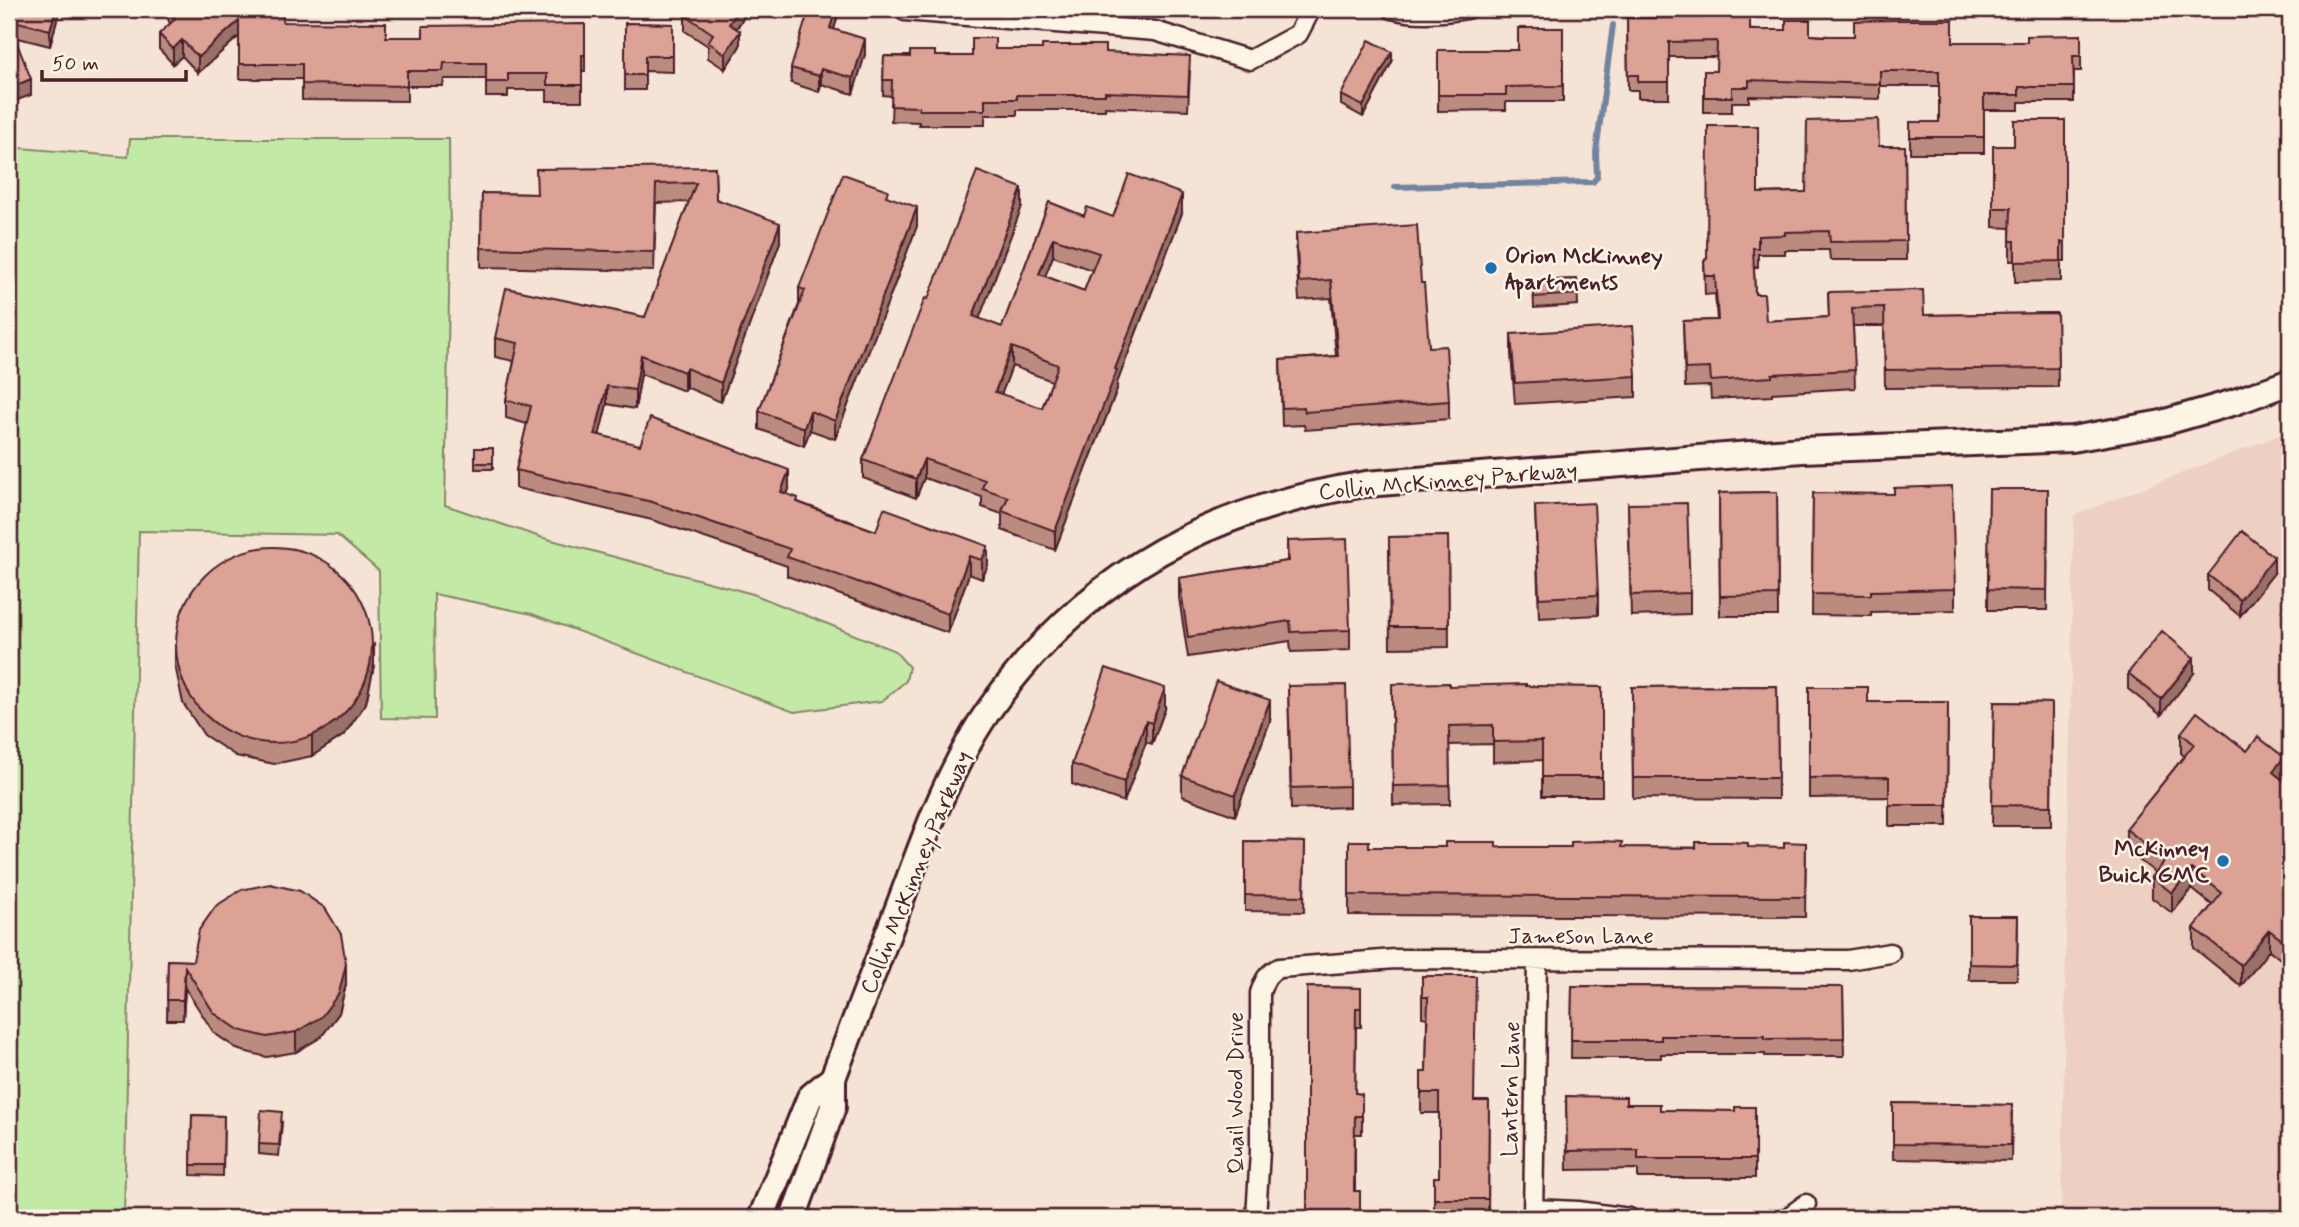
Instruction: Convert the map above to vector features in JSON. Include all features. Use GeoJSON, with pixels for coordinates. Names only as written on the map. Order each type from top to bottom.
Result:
{"type":"FeatureCollection","features":[{"type":"Feature","properties":{"kind":"street"},"geometry":{"type":"LineString","coordinates":[[905,11],[1155,31],[1250,60],[1298,34],[1311,9]]}},
{"type":"Feature","properties":{"kind":"street"},"geometry":{"type":"LineString","coordinates":[[1392,9],[1450,12],[1468,9]]}},
{"type":"Feature","properties":{"kind":"street","name":"Collin McKinney Parkway"},"geometry":{"type":"LineString","coordinates":[[793,1218],[833,1107],[833,1078],[953,771],[1001,692],[1045,642],[1081,607],[1117,578],[1165,548],[1259,507],[1293,497],[1366,484],[1802,450],[2018,442],[2094,436],[2199,413],[2290,382]]}},
{"type":"Feature","properties":{"kind":"street","name":"Jameson Lane"},"geometry":{"type":"LineString","coordinates":[[1271,971],[1287,967],[1395,959],[1848,960],[1890,953]]}},
{"type":"Feature","properties":{"kind":"street","name":"Lantern Lane"},"geometry":{"type":"LineString","coordinates":[[1532,1214],[1537,960]]}},
{"type":"Feature","properties":{"kind":"street","name":"Quail Wood Drive"},"geometry":{"type":"LineString","coordinates":[[1256,1218],[1260,1151],[1260,1000],[1263,984],[1271,971]]}},
{"type":"Feature","properties":{"kind":"street","name":"Collin McKinney Parkway"},"geometry":{"type":"LineString","coordinates":[[761,1218],[810,1097],[833,1078]]}},
{"type":"Feature","properties":{"kind":"street"},"geometry":{"type":"LineString","coordinates":[[1787,1218],[1806,1204]]}},
{"type":"Feature","properties":{"kind":"street"},"geometry":{"type":"LineString","coordinates":[[1532,1214],[1578,1211],[1629,1218]]}},
{"type":"Feature","properties":{"kind":"shaded area"},"geometry":{"type":"Polygon","coordinates":[[[2290,431],[2290,1218],[2061,1218],[2074,515],[2290,431]]]}},
{"type":"Feature","properties":{"kind":"green space"},"geometry":{"type":"Polygon","coordinates":[[[130,139],[449,139],[450,241],[445,505],[540,537],[753,594],[895,651],[909,667],[906,681],[882,701],[794,712],[532,614],[434,594],[435,719],[381,718],[379,571],[337,535],[139,531],[124,1218],[9,1218],[9,147],[128,157],[130,139]]]}},
{"type":"Feature","properties":{"kind":"building"},"geometry":{"type":"Polygon","coordinates":[[[17,9],[56,9],[50,30],[14,21],[17,9]]]}},
{"type":"Feature","properties":{"kind":"building"},"geometry":{"type":"Polygon","coordinates":[[[170,9],[213,9],[220,16],[283,16],[283,22],[386,23],[386,37],[423,37],[423,26],[585,24],[582,85],[547,85],[547,74],[508,74],[508,82],[486,82],[486,63],[444,63],[443,71],[407,71],[407,86],[302,84],[302,64],[239,64],[239,21],[198,57],[182,40],[173,49],[159,34],[175,19],[170,9]]]}},
{"type":"Feature","properties":{"kind":"building"},"geometry":{"type":"Polygon","coordinates":[[[689,9],[739,9],[729,24],[740,31],[725,54],[708,42],[713,34],[685,15],[689,9]]]}},
{"type":"Feature","properties":{"kind":"building"},"geometry":{"type":"Polygon","coordinates":[[[809,9],[836,9],[830,28],[865,39],[853,78],[821,69],[819,76],[791,68],[809,9]]]}},
{"type":"Feature","properties":{"kind":"building"},"geometry":{"type":"Polygon","coordinates":[[[1700,9],[1750,10],[1750,30],[1786,30],[1786,20],[1810,20],[1810,35],[1821,36],[1854,36],[1854,21],[1894,20],[1953,20],[1953,42],[2027,42],[2027,36],[2081,35],[2081,56],[2073,56],[2074,87],[2019,87],[2019,95],[1984,95],[1984,137],[1910,137],[1910,122],[1939,122],[1939,71],[1880,71],[1880,84],[1749,80],[1749,87],[1732,87],[1732,97],[1704,97],[1704,71],[1716,71],[1717,41],[1669,42],[1669,82],[1638,82],[1638,75],[1628,75],[1627,18],[1700,18],[1700,9]]]}},
{"type":"Feature","properties":{"kind":"building"},"geometry":{"type":"Polygon","coordinates":[[[9,23],[31,79],[9,88],[9,23]]]}},
{"type":"Feature","properties":{"kind":"building"},"geometry":{"type":"Polygon","coordinates":[[[625,23],[673,24],[673,56],[645,56],[645,75],[625,75],[625,23]]]}},
{"type":"Feature","properties":{"kind":"building"},"geometry":{"type":"Polygon","coordinates":[[[1518,28],[1563,28],[1563,86],[1506,87],[1506,95],[1438,95],[1438,50],[1518,50],[1518,28]]]}},
{"type":"Feature","properties":{"kind":"building"},"geometry":{"type":"Polygon","coordinates":[[[972,38],[995,38],[995,49],[1042,49],[1042,45],[1105,45],[1105,52],[1190,56],[1188,95],[1105,92],[1105,95],[1017,95],[1017,99],[985,99],[985,110],[919,110],[919,107],[891,106],[892,80],[883,80],[884,56],[910,57],[910,51],[935,51],[935,56],[972,56],[972,38]]]}},
{"type":"Feature","properties":{"kind":"building"},"geometry":{"type":"Polygon","coordinates":[[[1369,40],[1392,52],[1363,106],[1341,95],[1369,40]]]}},
{"type":"Feature","properties":{"kind":"building"},"geometry":{"type":"Polygon","coordinates":[[[1878,119],[1879,146],[1905,146],[1906,241],[1830,242],[1829,231],[1758,236],[1758,248],[1753,248],[1755,294],[1764,294],[1766,321],[1829,317],[1828,292],[1923,290],[1924,315],[2057,313],[2058,368],[1885,370],[1884,307],[1852,308],[1855,370],[1772,374],[1772,377],[1711,381],[1710,368],[1685,369],[1683,321],[1718,320],[1715,276],[1705,276],[1704,260],[1707,259],[1708,126],[1758,126],[1758,193],[1806,192],[1807,121],[1878,119]]]}},
{"type":"Feature","properties":{"kind":"building"},"geometry":{"type":"Polygon","coordinates":[[[2014,120],[2065,120],[2065,242],[2061,242],[2061,261],[2015,262],[2015,241],[2010,241],[2011,208],[1993,208],[1993,146],[2014,146],[2014,120]]]}},
{"type":"Feature","properties":{"kind":"building"},"geometry":{"type":"Polygon","coordinates":[[[715,167],[716,199],[780,223],[721,383],[686,368],[684,372],[641,355],[635,390],[607,386],[595,434],[640,445],[650,418],[789,470],[781,492],[798,498],[797,502],[844,520],[876,531],[884,508],[988,546],[982,560],[969,556],[948,614],[787,557],[790,549],[652,502],[516,470],[531,406],[506,400],[518,343],[495,338],[506,288],[645,317],[696,183],[656,184],[654,252],[481,248],[482,193],[537,194],[536,169],[715,167]]]}},
{"type":"Feature","properties":{"kind":"building"},"geometry":{"type":"Polygon","coordinates":[[[977,171],[1022,188],[973,316],[1002,327],[1049,202],[1084,216],[1087,207],[1113,217],[1129,174],[1182,194],[1055,531],[1002,511],[1008,497],[982,488],[985,480],[924,459],[916,479],[863,460],[925,298],[928,299],[977,171]],[[1053,238],[1039,274],[1084,291],[1099,253],[1053,238]],[[1012,347],[995,392],[1042,408],[1058,365],[1012,347]]]}},
{"type":"Feature","properties":{"kind":"building"},"geometry":{"type":"Polygon","coordinates":[[[843,174],[888,190],[886,196],[917,207],[835,421],[810,411],[804,428],[759,411],[805,290],[799,288],[843,174]]]}},
{"type":"Feature","properties":{"kind":"building"},"geometry":{"type":"Polygon","coordinates":[[[1417,225],[1429,347],[1446,346],[1449,401],[1305,412],[1304,407],[1282,408],[1280,360],[1338,356],[1331,280],[1299,282],[1296,233],[1417,225]]]}},
{"type":"Feature","properties":{"kind":"building"},"geometry":{"type":"Polygon","coordinates":[[[1577,279],[1578,294],[1534,297],[1533,281],[1577,279]]]}},
{"type":"Feature","properties":{"kind":"building"},"geometry":{"type":"Polygon","coordinates":[[[1633,326],[1636,376],[1515,383],[1511,334],[1633,326]]]}},
{"type":"Feature","properties":{"kind":"building"},"geometry":{"type":"Polygon","coordinates":[[[475,448],[493,448],[493,463],[475,463],[475,448]]]}},
{"type":"Feature","properties":{"kind":"building"},"geometry":{"type":"Polygon","coordinates":[[[1952,486],[1955,589],[1871,591],[1871,595],[1812,594],[1813,493],[1894,494],[1894,488],[1952,486]]]}},
{"type":"Feature","properties":{"kind":"building"},"geometry":{"type":"Polygon","coordinates":[[[1989,489],[2048,489],[2047,590],[1988,589],[1989,489]]]}},
{"type":"Feature","properties":{"kind":"building"},"geometry":{"type":"Polygon","coordinates":[[[1777,492],[1778,595],[1720,596],[1719,493],[1777,492]]]}},
{"type":"Feature","properties":{"kind":"building"},"geometry":{"type":"Polygon","coordinates":[[[1594,503],[1598,595],[1539,598],[1535,506],[1594,503]]]}},
{"type":"Feature","properties":{"kind":"building"},"geometry":{"type":"Polygon","coordinates":[[[1687,503],[1690,593],[1631,595],[1628,504],[1687,503]]]}},
{"type":"Feature","properties":{"kind":"building"},"geometry":{"type":"Polygon","coordinates":[[[2242,531],[2274,557],[2240,600],[2208,575],[2242,531]]]}},
{"type":"Feature","properties":{"kind":"building"},"geometry":{"type":"Polygon","coordinates":[[[1448,536],[1449,627],[1390,627],[1389,537],[1448,536]]]}},
{"type":"Feature","properties":{"kind":"building"},"geometry":{"type":"Polygon","coordinates":[[[1347,539],[1350,630],[1291,632],[1290,621],[1188,637],[1179,578],[1288,561],[1287,541],[1347,539]]]}},
{"type":"Feature","properties":{"kind":"building"},"geometry":{"type":"Polygon","coordinates":[[[274,547],[311,555],[343,576],[364,608],[372,645],[364,682],[343,714],[311,735],[274,743],[237,735],[205,714],[184,682],[176,645],[184,608],[205,576],[237,555],[274,547]]]}},
{"type":"Feature","properties":{"kind":"building"},"geometry":{"type":"Polygon","coordinates":[[[2162,631],[2194,658],[2161,699],[2128,673],[2162,631]]]}},
{"type":"Feature","properties":{"kind":"building"},"geometry":{"type":"Polygon","coordinates":[[[1106,668],[1165,688],[1152,723],[1146,721],[1124,782],[1072,764],[1106,668]]]}},
{"type":"Feature","properties":{"kind":"building"},"geometry":{"type":"Polygon","coordinates":[[[1216,681],[1270,700],[1235,795],[1182,776],[1216,681]]]}},
{"type":"Feature","properties":{"kind":"building"},"geometry":{"type":"Polygon","coordinates":[[[1449,683],[1449,686],[1526,684],[1602,687],[1602,777],[1542,777],[1542,741],[1493,742],[1493,725],[1449,726],[1450,785],[1393,786],[1392,684],[1449,683]]]}},
{"type":"Feature","properties":{"kind":"building"},"geometry":{"type":"Polygon","coordinates":[[[1346,685],[1349,786],[1291,788],[1288,686],[1346,685]]]}},
{"type":"Feature","properties":{"kind":"building"},"geometry":{"type":"Polygon","coordinates":[[[1777,686],[1778,778],[1633,778],[1632,687],[1777,686]]]}},
{"type":"Feature","properties":{"kind":"building"},"geometry":{"type":"Polygon","coordinates":[[[1809,687],[1868,687],[1868,702],[1948,702],[1947,805],[1889,805],[1889,777],[1809,778],[1809,687]]]}},
{"type":"Feature","properties":{"kind":"building"},"geometry":{"type":"Polygon","coordinates":[[[1994,702],[2052,703],[2051,806],[1992,805],[1994,702]]]}},
{"type":"Feature","properties":{"kind":"building","name":"McKinney Buick GMC"},"geometry":{"type":"Polygon","coordinates":[[[2197,712],[2247,751],[2258,737],[2284,757],[2273,772],[2290,786],[2290,946],[2269,930],[2241,965],[2194,928],[2222,893],[2192,869],[2172,893],[2152,877],[2166,860],[2126,829],[2194,744],[2181,733],[2197,712]]]}},
{"type":"Feature","properties":{"kind":"building"},"geometry":{"type":"Polygon","coordinates":[[[1245,841],[1305,842],[1304,896],[1245,895],[1245,841]]]}},
{"type":"Feature","properties":{"kind":"building"},"geometry":{"type":"Polygon","coordinates":[[[1349,841],[1369,841],[1369,847],[1445,847],[1445,842],[1496,842],[1496,847],[1571,847],[1571,842],[1601,841],[1622,842],[1621,847],[1696,848],[1696,842],[1727,842],[1748,843],[1748,847],[1784,848],[1784,842],[1806,843],[1805,897],[1349,895],[1349,841]]]}},
{"type":"Feature","properties":{"kind":"building"},"geometry":{"type":"Polygon","coordinates":[[[270,884],[300,891],[325,908],[341,934],[346,964],[339,993],[321,1017],[296,1032],[267,1037],[239,1030],[214,1013],[185,967],[183,1000],[167,1000],[168,960],[193,961],[199,930],[216,906],[241,890],[270,884]]]}},
{"type":"Feature","properties":{"kind":"building"},"geometry":{"type":"Polygon","coordinates":[[[1969,916],[2018,916],[2017,965],[1969,964],[1969,916]]]}},
{"type":"Feature","properties":{"kind":"building"},"geometry":{"type":"Polygon","coordinates":[[[1422,976],[1476,976],[1474,1101],[1489,1101],[1488,1199],[1434,1199],[1434,1177],[1439,1177],[1439,1093],[1421,1093],[1421,1072],[1426,1072],[1428,997],[1422,997],[1422,976]]]}},
{"type":"Feature","properties":{"kind":"building"},"geometry":{"type":"Polygon","coordinates":[[[1572,986],[1843,987],[1844,1038],[1661,1036],[1661,1040],[1571,1040],[1572,986]]]}},
{"type":"Feature","properties":{"kind":"building"},"geometry":{"type":"Polygon","coordinates":[[[1307,987],[1361,988],[1361,1008],[1356,1008],[1355,1093],[1362,1094],[1362,1116],[1355,1116],[1354,1191],[1360,1191],[1360,1211],[1307,1211],[1307,987]]]}},
{"type":"Feature","properties":{"kind":"building"},"geometry":{"type":"Polygon","coordinates":[[[1566,1096],[1626,1097],[1626,1104],[1660,1104],[1660,1110],[1735,1111],[1735,1107],[1755,1107],[1755,1159],[1638,1159],[1638,1150],[1567,1151],[1566,1096]]]}},
{"type":"Feature","properties":{"kind":"building"},"geometry":{"type":"Polygon","coordinates":[[[1893,1103],[2012,1105],[2011,1145],[1893,1144],[1893,1103]]]}},
{"type":"Feature","properties":{"kind":"building"},"geometry":{"type":"Polygon","coordinates":[[[261,1110],[282,1112],[279,1145],[259,1144],[261,1110]]]}},
{"type":"Feature","properties":{"kind":"building"},"geometry":{"type":"Polygon","coordinates":[[[192,1115],[224,1116],[223,1165],[191,1165],[192,1115]]]}},
{"type":"Feature","properties":{"kind":"waterway"},"geometry":{"type":"LineString","coordinates":[[1395,187],[1593,182],[1597,177],[1596,152],[1613,25]]}},
{"type":"Feature","properties":{"kind":"place","name":"Orion McKinney Apartments"},"geometry":{"type":"Point","coordinates":[1491,268]}},
{"type":"Feature","properties":{"kind":"place","name":"McKinney Buick GMC"},"geometry":{"type":"Point","coordinates":[2223,861]}}]}
